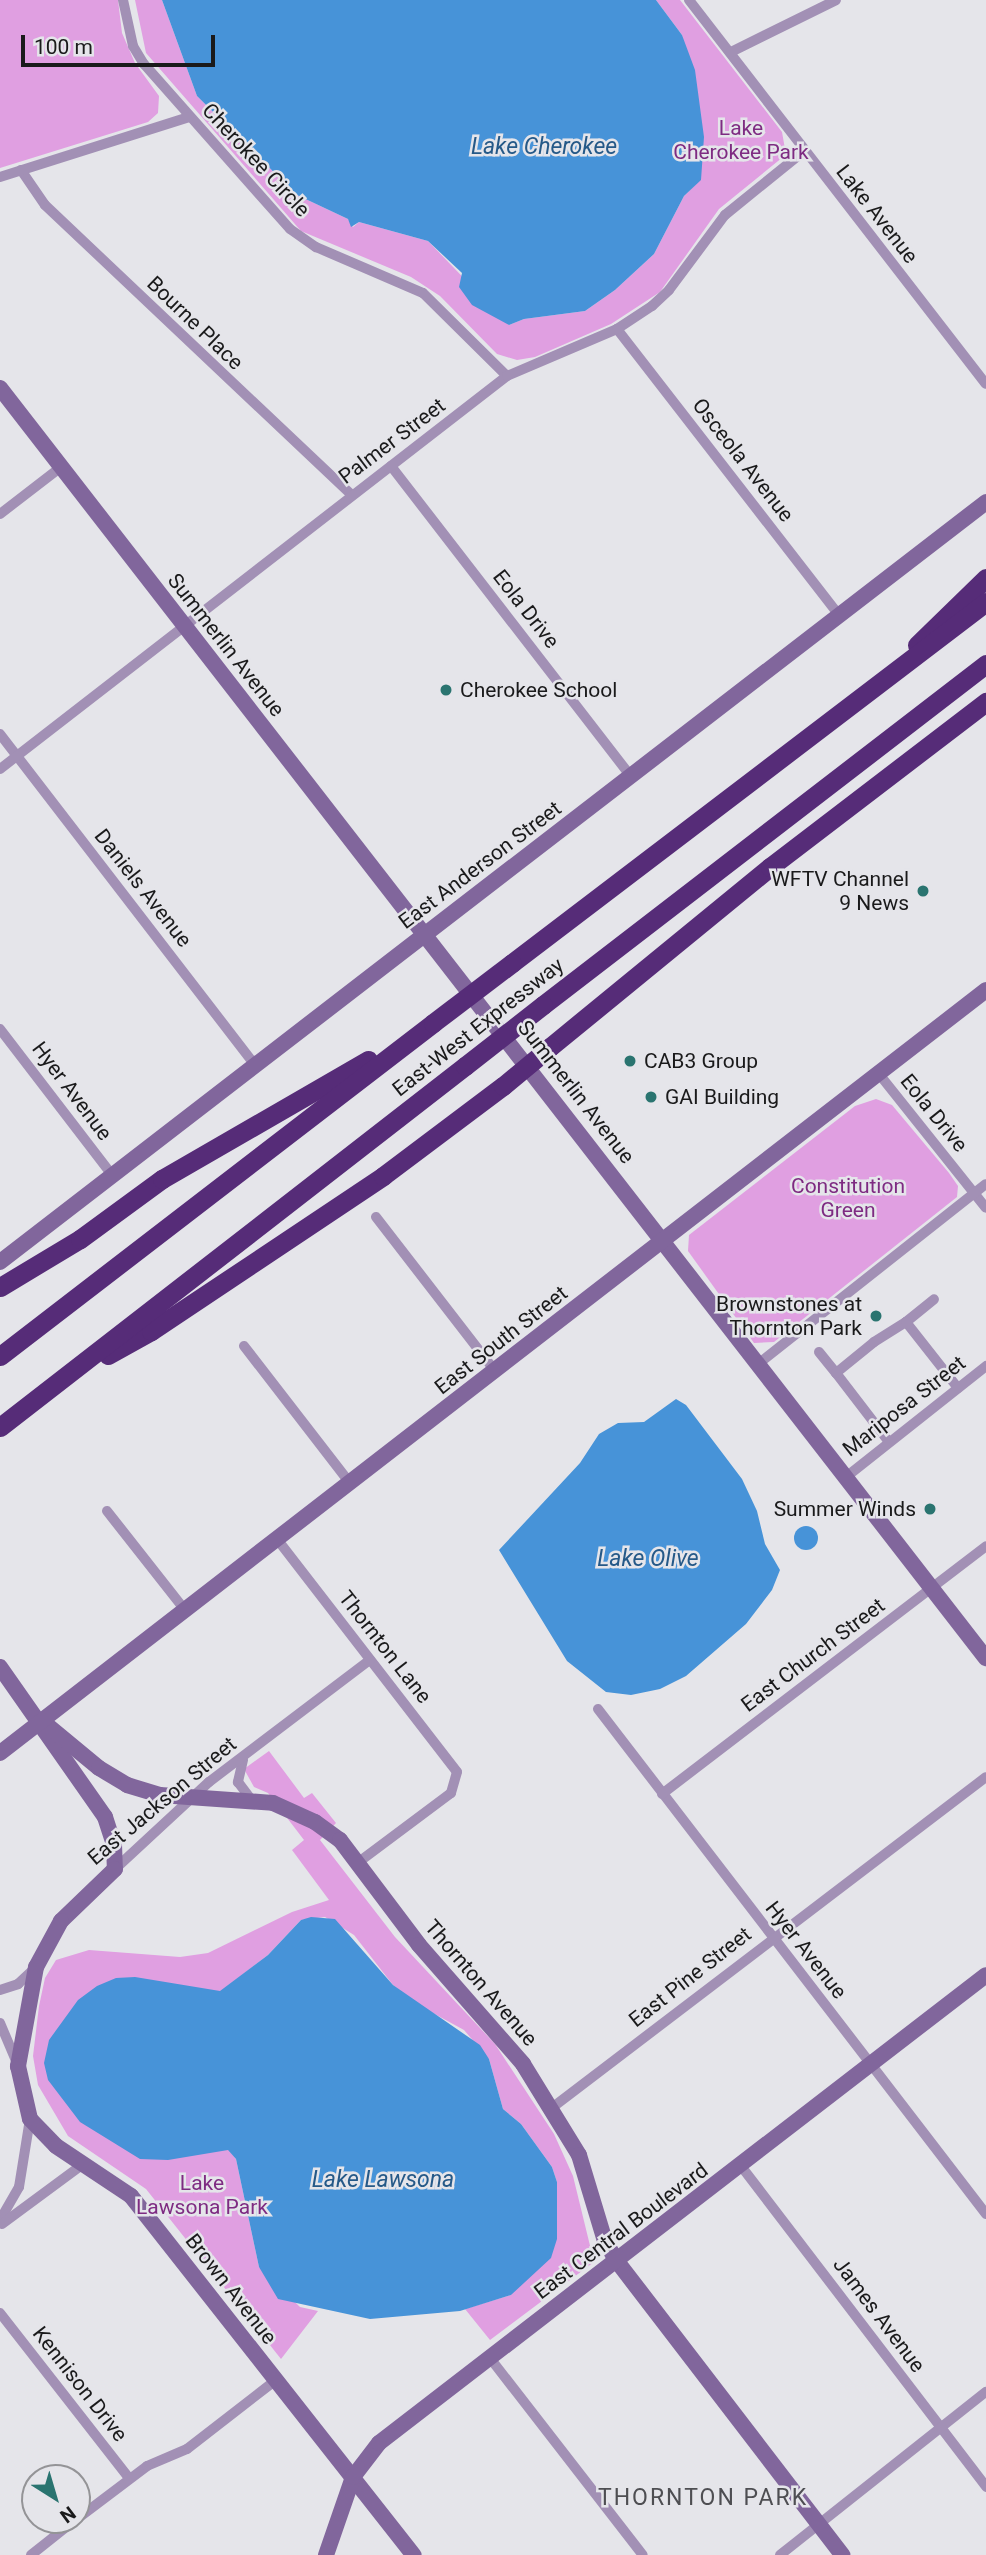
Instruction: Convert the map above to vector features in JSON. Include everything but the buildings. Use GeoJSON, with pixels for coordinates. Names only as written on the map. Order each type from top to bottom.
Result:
{"type":"FeatureCollection","features":[{"type":"Feature","properties":{"kind":"highway"},"geometry":{"type":"LineString","coordinates":[[899,668],[933,625],[986,578]]}},
{"type":"Feature","properties":{"kind":"highway","name":"East-West Expressway"},"geometry":{"type":"LineString","coordinates":[[0,1356],[986,602]]}},
{"type":"Feature","properties":{"kind":"highway","name":"East-West Expressway"},"geometry":{"type":"LineString","coordinates":[[0,1427],[986,664]]}},
{"type":"Feature","properties":{"kind":"highway"},"geometry":{"type":"LineString","coordinates":[[54,1384],[151,1331],[394,1168],[503,1086],[771,867],[986,702]]}},
{"type":"Feature","properties":{"kind":"highway"},"geometry":{"type":"LineString","coordinates":[[0,1287],[80,1239],[162,1179],[433,1023]]}},
{"type":"Feature","properties":{"kind":"street","name":"Cherokee Circle"},"geometry":{"type":"LineString","coordinates":[[123,0],[133,46],[189,117],[290,229],[316,247],[424,293],[507,376]]}},
{"type":"Feature","properties":{"kind":"street","name":"Lake Avenue"},"geometry":{"type":"LineString","coordinates":[[689,0],[986,384]]}},
{"type":"Feature","properties":{"kind":"street"},"geometry":{"type":"LineString","coordinates":[[731,52],[836,0]]}},
{"type":"Feature","properties":{"kind":"street"},"geometry":{"type":"LineString","coordinates":[[0,177],[189,117]]}},
{"type":"Feature","properties":{"kind":"street","name":"Palmer Street"},"geometry":{"type":"LineString","coordinates":[[0,769],[507,376],[617,329],[669,290],[725,215],[804,151]]}},
{"type":"Feature","properties":{"kind":"street","name":"Bourne Place"},"geometry":{"type":"LineString","coordinates":[[21,170],[55,214],[352,495]]}},
{"type":"Feature","properties":{"kind":"street","name":"Osceola Avenue"},"geometry":{"type":"LineString","coordinates":[[617,329],[839,615]]}},
{"type":"Feature","properties":{"kind":"street","name":"Summerlin Avenue"},"geometry":{"type":"LineString","coordinates":[[0,388],[183,626],[426,932],[986,1658]]}},
{"type":"Feature","properties":{"kind":"street","name":"Eola Drive"},"geometry":{"type":"LineString","coordinates":[[391,466],[630,775]]}},
{"type":"Feature","properties":{"kind":"street"},"geometry":{"type":"LineString","coordinates":[[0,514],[61,467]]}},
{"type":"Feature","properties":{"kind":"street","name":"East Anderson Street"},"geometry":{"type":"LineString","coordinates":[[0,1262],[986,502]]}},
{"type":"Feature","properties":{"kind":"street","name":"Daniels Avenue"},"geometry":{"type":"LineString","coordinates":[[0,734],[256,1066]]}},
{"type":"Feature","properties":{"kind":"street","name":"East South Street"},"geometry":{"type":"LineString","coordinates":[[0,1752],[986,990]]}},
{"type":"Feature","properties":{"kind":"street","name":"Hyer Avenue"},"geometry":{"type":"LineString","coordinates":[[0,1029],[113,1176]]}},
{"type":"Feature","properties":{"kind":"street","name":"Eola Drive"},"geometry":{"type":"LineString","coordinates":[[879,1074],[986,1208]]}},
{"type":"Feature","properties":{"kind":"street"},"geometry":{"type":"LineString","coordinates":[[758,1364],[986,1184]]}},
{"type":"Feature","properties":{"kind":"street"},"geometry":{"type":"LineString","coordinates":[[376,1217],[495,1371]]}},
{"type":"Feature","properties":{"kind":"street"},"geometry":{"type":"LineString","coordinates":[[836,1373],[934,1299]]}},
{"type":"Feature","properties":{"kind":"street"},"geometry":{"type":"LineString","coordinates":[[906,1322],[958,1388]]}},
{"type":"Feature","properties":{"kind":"street"},"geometry":{"type":"LineString","coordinates":[[244,1346],[350,1483]]}},
{"type":"Feature","properties":{"kind":"street"},"geometry":{"type":"LineString","coordinates":[[819,1352],[889,1442]]}},
{"type":"Feature","properties":{"kind":"street","name":"Mariposa Street"},"geometry":{"type":"LineString","coordinates":[[846,1477],[986,1366]]}},
{"type":"Feature","properties":{"kind":"street"},"geometry":{"type":"LineString","coordinates":[[107,1511],[185,1610]]}},
{"type":"Feature","properties":{"kind":"street","name":"Thornton Lane"},"geometry":{"type":"LineString","coordinates":[[277,1539],[454,1765],[457,1780],[451,1793],[360,1861]]}},
{"type":"Feature","properties":{"kind":"street","name":"East Church Street"},"geometry":{"type":"LineString","coordinates":[[662,1794],[986,1546]]}},
{"type":"Feature","properties":{"kind":"street","name":"East Jackson Street"},"geometry":{"type":"LineString","coordinates":[[0,1990],[18,1984],[36,1967],[61,1921],[193,1797],[370,1660]]}},
{"type":"Feature","properties":{"kind":"street"},"geometry":{"type":"LineString","coordinates":[[0,1667],[42,1721],[75,1780],[110,1825],[115,1869]]}},
{"type":"Feature","properties":{"kind":"street","name":"Hyer Avenue"},"geometry":{"type":"LineString","coordinates":[[598,1709],[986,2214]]}},
{"type":"Feature","properties":{"kind":"street","name":"Thornton Avenue"},"geometry":{"type":"LineString","coordinates":[[42,1721],[117,1780],[160,1796],[251,1799],[273,1803],[315,1822],[360,1861],[401,1923],[501,2034],[553,2107],[579,2155],[605,2241],[617,2260],[842,2555]]}},
{"type":"Feature","properties":{"kind":"street"},"geometry":{"type":"LineString","coordinates":[[251,1799],[241,1789],[237,1773],[253,1751]]}},
{"type":"Feature","properties":{"kind":"street","name":"East Pine Street"},"geometry":{"type":"LineString","coordinates":[[553,2107],[986,1777]]}},
{"type":"Feature","properties":{"kind":"street","name":"East Jackson Street"},"geometry":{"type":"LineString","coordinates":[[18,2066],[36,1967]]}},
{"type":"Feature","properties":{"kind":"street","name":"East Central Boulevard"},"geometry":{"type":"LineString","coordinates":[[326,2555],[353,2477],[379,2443],[986,1975]]}},
{"type":"Feature","properties":{"kind":"street"},"geometry":{"type":"LineString","coordinates":[[0,2024],[18,2066],[30,2119],[19,2188],[0,2220]]}},
{"type":"Feature","properties":{"kind":"street","name":"Brown Avenue"},"geometry":{"type":"LineString","coordinates":[[30,2119],[43,2137],[131,2196],[414,2555]]}},
{"type":"Feature","properties":{"kind":"street"},"geometry":{"type":"LineString","coordinates":[[0,2225],[83,2164]]}},
{"type":"Feature","properties":{"kind":"street","name":"James Avenue"},"geometry":{"type":"LineString","coordinates":[[741,2166],[986,2487]]}},
{"type":"Feature","properties":{"kind":"street","name":"Kennison Drive"},"geometry":{"type":"LineString","coordinates":[[0,2314],[129,2478]]}},
{"type":"Feature","properties":{"kind":"street"},"geometry":{"type":"LineString","coordinates":[[490,2358],[643,2555]]}},
{"type":"Feature","properties":{"kind":"street"},"geometry":{"type":"LineString","coordinates":[[91,2507],[129,2478],[187,2449],[276,2380]]}},
{"type":"Feature","properties":{"kind":"street"},"geometry":{"type":"LineString","coordinates":[[779,2555],[986,2392]]}},
{"type":"Feature","properties":{"kind":"street"},"geometry":{"type":"LineString","coordinates":[[31,2555],[57,2534]]}},
{"type":"Feature","properties":{"kind":"green space"},"geometry":{"type":"Polygon","coordinates":[[[0,0],[118,0],[122,33],[135,63],[159,96],[158,113],[148,122],[0,168],[0,0]]]}},
{"type":"Feature","properties":{"kind":"green space","name":"Lake Cherokee Park"},"geometry":{"type":"Polygon","coordinates":[[[135,0],[162,0],[197,96],[297,195],[348,219],[353,227],[359,222],[428,241],[509,325],[524,319],[585,311],[615,290],[654,254],[684,196],[700,180],[682,35],[656,0],[680,0],[782,132],[785,149],[783,157],[719,209],[660,292],[611,324],[535,357],[517,360],[497,354],[440,296],[411,277],[301,231],[146,53],[135,0]]]}},
{"type":"Feature","properties":{"kind":"green space","name":"Constitution Green"},"geometry":{"type":"Polygon","coordinates":[[[876,1099],[892,1105],[949,1173],[958,1186],[957,1197],[774,1342],[754,1343],[688,1251],[689,1235],[855,1106],[876,1099]]]}},
{"type":"Feature","properties":{"kind":"green space","name":"Lake Lawsona Park"},"geometry":{"type":"Polygon","coordinates":[[[269,1751],[304,1798],[312,1793],[336,1823],[320,1840],[395,1937],[495,2044],[554,2134],[573,2176],[594,2262],[490,2340],[465,2309],[511,2295],[555,2210],[557,2182],[552,2167],[521,2124],[503,2109],[489,2059],[464,2030],[420,2006],[393,1985],[354,1935],[325,1917],[301,1920],[268,1955],[220,1992],[193,1989],[215,2150],[228,2149],[236,2159],[259,2267],[300,2307],[318,2311],[281,2359],[146,2189],[68,2136],[38,2085],[33,2056],[39,2006],[45,1978],[56,1960],[89,1950],[180,1957],[208,1953],[292,1912],[329,1900],[292,1850],[304,1840],[268,1793],[254,1787],[244,1769],[269,1751]]]}},
{"type":"Feature","properties":{"kind":"water","name":"Lake Cherokee"},"geometry":{"type":"Polygon","coordinates":[[[162,0],[656,0],[682,35],[695,70],[704,137],[701,180],[684,196],[654,254],[615,290],[585,311],[524,319],[509,325],[472,305],[459,287],[462,273],[428,241],[359,222],[351,227],[348,219],[297,195],[197,96],[162,0]]]}},
{"type":"Feature","properties":{"kind":"water","name":"Lake Olive"},"geometry":{"type":"Polygon","coordinates":[[[676,1399],[686,1405],[742,1479],[757,1511],[765,1544],[780,1570],[772,1590],[746,1624],[686,1676],[660,1689],[631,1695],[606,1692],[567,1661],[499,1550],[580,1463],[599,1434],[618,1423],[644,1422],[676,1399]]]}},
{"type":"Feature","properties":{"kind":"water"},"geometry":{"type":"Polygon","coordinates":[[[806,1526],[815,1529],[818,1538],[815,1547],[806,1550],[797,1547],[794,1538],[797,1529],[806,1526]]]}},
{"type":"Feature","properties":{"kind":"water","name":"Lake Lawsona"},"geometry":{"type":"Polygon","coordinates":[[[311,1917],[335,1919],[393,1985],[480,2045],[489,2059],[503,2109],[521,2124],[552,2167],[557,2182],[557,2239],[551,2258],[511,2295],[460,2311],[370,2319],[278,2299],[259,2267],[236,2159],[228,2150],[168,2160],[140,2159],[80,2122],[48,2080],[44,2063],[49,2040],[78,2000],[97,1986],[116,1978],[135,1977],[220,1991],[268,1955],[301,1920],[311,1917]]]}},
{"type":"Feature","properties":{"kind":"place","name":"Cherokee School"},"geometry":{"type":"Point","coordinates":[446,690]}},
{"type":"Feature","properties":{"kind":"place","name":"WFTV Channel 9 News"},"geometry":{"type":"Point","coordinates":[923,891]}},
{"type":"Feature","properties":{"kind":"place","name":"CAB3 Group"},"geometry":{"type":"Point","coordinates":[630,1061]}},
{"type":"Feature","properties":{"kind":"place","name":"GAI Building"},"geometry":{"type":"Point","coordinates":[651,1097]}},
{"type":"Feature","properties":{"kind":"place","name":"Brownstones at Thornton Park"},"geometry":{"type":"Point","coordinates":[876,1316]}},
{"type":"Feature","properties":{"kind":"place","name":"Summer Winds"},"geometry":{"type":"Point","coordinates":[930,1509]}},
{"type":"Feature","properties":{"kind":"district","name":"THORNTON PARK"},"geometry":{"type":"Point","coordinates":[703,2498]}}]}
